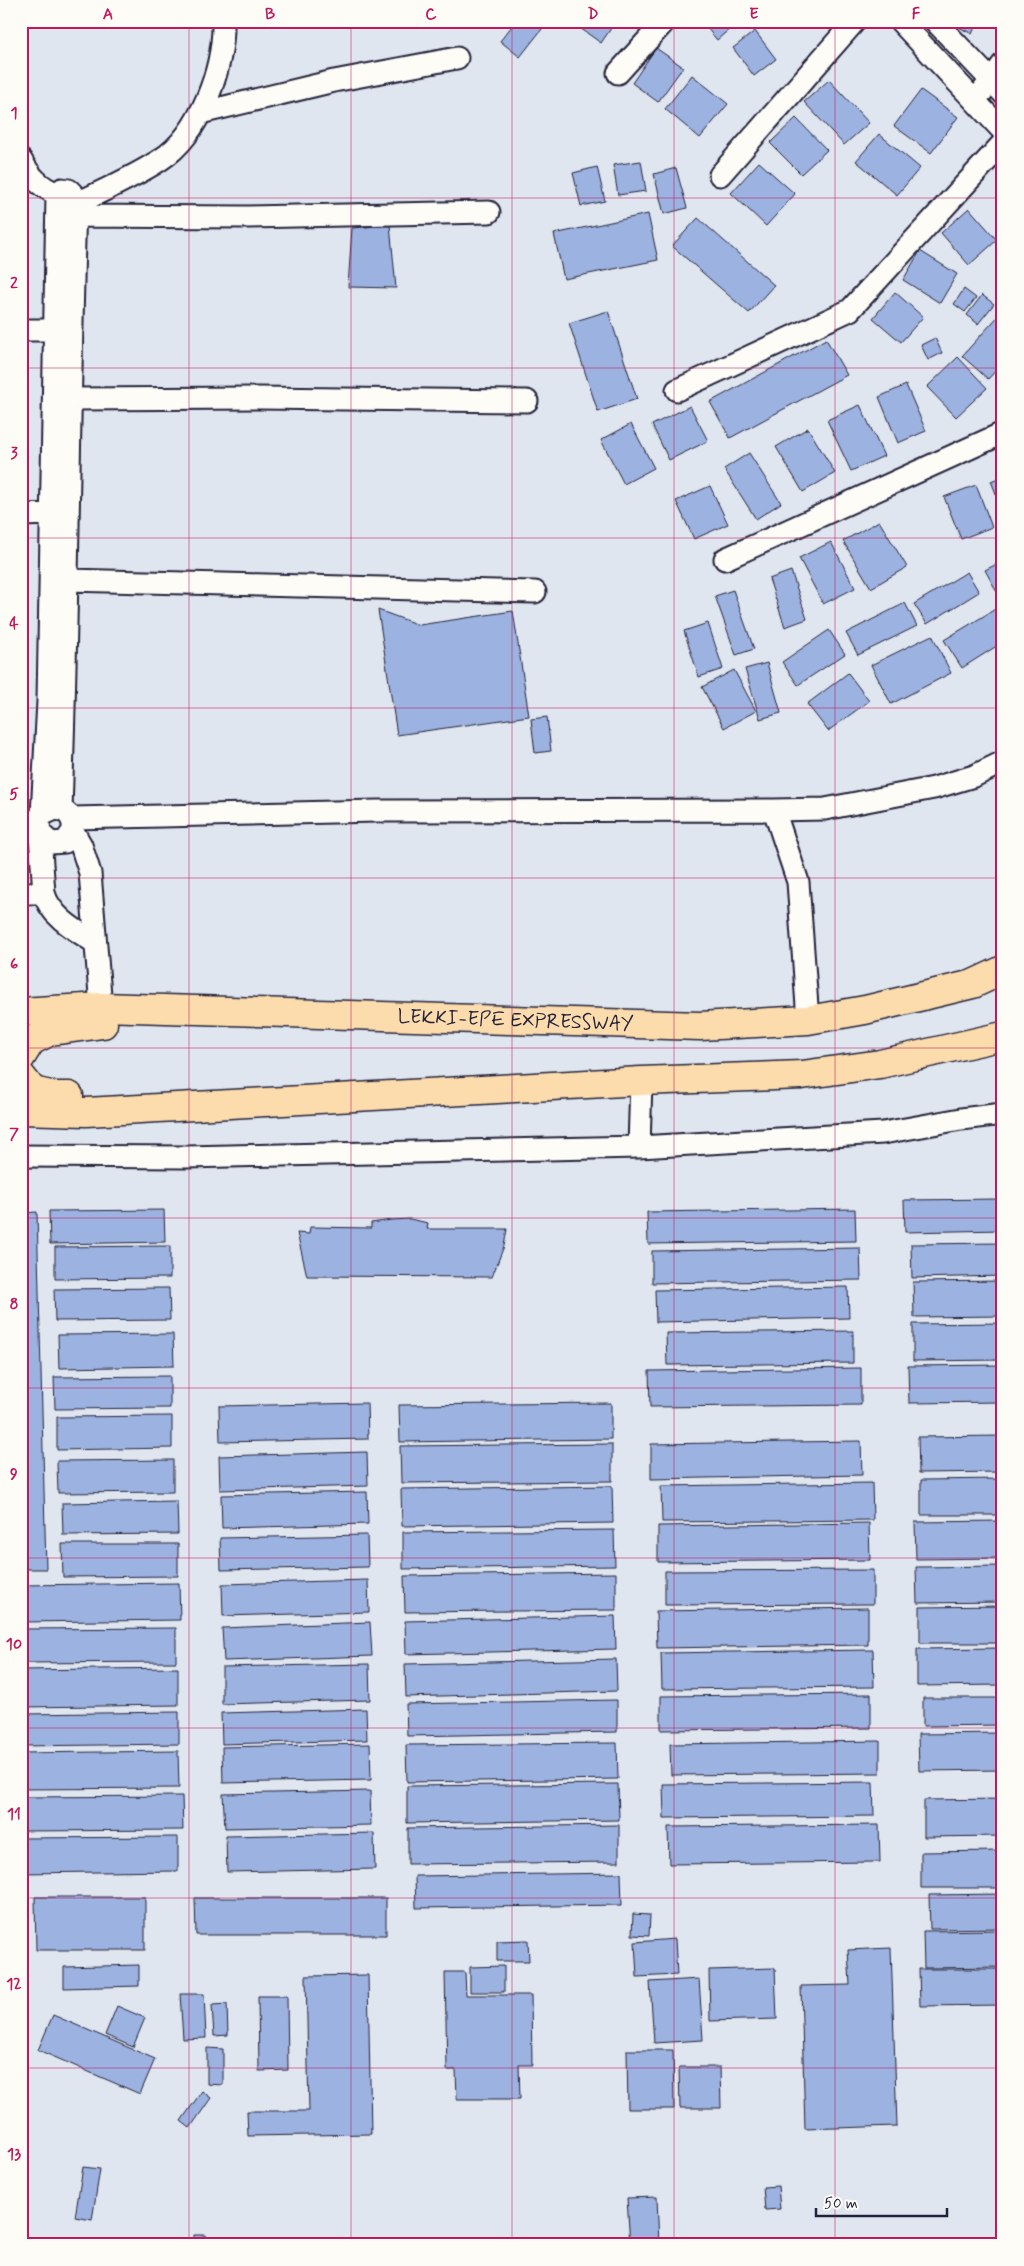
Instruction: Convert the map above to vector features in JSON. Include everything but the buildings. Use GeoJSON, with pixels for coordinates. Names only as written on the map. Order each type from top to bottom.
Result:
{"type":"FeatureCollection","features":[{"type":"Feature","properties":{"kind":"highway","name":"LEKKI-EPE EXPRESSWAY"},"geometry":{"type":"LineString","coordinates":[[21,1012],[101,1007],[700,1026],[808,1020],[938,993],[973,984],[1003,970]]}},
{"type":"Feature","properties":{"kind":"highway"},"geometry":{"type":"LineString","coordinates":[[21,1057],[31,1041],[51,1031],[114,1022],[455,1037],[509,1020]]}},
{"type":"Feature","properties":{"kind":"highway"},"geometry":{"type":"LineString","coordinates":[[21,1110],[86,1112],[641,1081],[802,1075],[880,1064],[1003,1036]]}},
{"type":"Feature","properties":{"kind":"highway"},"geometry":{"type":"LineString","coordinates":[[21,1076],[33,1092],[55,1096],[191,1094],[241,1102]]}},
{"type":"Feature","properties":{"kind":"street"},"geometry":{"type":"LineString","coordinates":[[69,205],[161,159],[182,139],[200,113],[214,80],[222,49],[223,21]]}},
{"type":"Feature","properties":{"kind":"street"},"geometry":{"type":"LineString","coordinates":[[618,73],[664,21]]}},
{"type":"Feature","properties":{"kind":"street"},"geometry":{"type":"LineString","coordinates":[[720,175],[855,21]]}},
{"type":"Feature","properties":{"kind":"street"},"geometry":{"type":"LineString","coordinates":[[900,21],[1003,131]]}},
{"type":"Feature","properties":{"kind":"street"},"geometry":{"type":"LineString","coordinates":[[935,21],[999,79],[975,101]]}},
{"type":"Feature","properties":{"kind":"street"},"geometry":{"type":"LineString","coordinates":[[200,113],[334,82],[457,58]]}},
{"type":"Feature","properties":{"kind":"street"},"geometry":{"type":"LineString","coordinates":[[677,390],[850,310],[1003,143]]}},
{"type":"Feature","properties":{"kind":"street"},"geometry":{"type":"LineString","coordinates":[[21,160],[32,178],[43,188],[69,205],[247,217],[489,212]]}},
{"type":"Feature","properties":{"kind":"street"},"geometry":{"type":"LineString","coordinates":[[50,821],[48,701],[54,330],[69,205]]}},
{"type":"Feature","properties":{"kind":"street"},"geometry":{"type":"LineString","coordinates":[[69,205],[70,399],[68,580],[44,893],[47,904],[61,918],[94,942]]}},
{"type":"Feature","properties":{"kind":"street"},"geometry":{"type":"LineString","coordinates":[[21,330],[54,330]]}},
{"type":"Feature","properties":{"kind":"street"},"geometry":{"type":"LineString","coordinates":[[70,399],[258,398],[527,401]]}},
{"type":"Feature","properties":{"kind":"street"},"geometry":{"type":"LineString","coordinates":[[725,559],[1003,433]]}},
{"type":"Feature","properties":{"kind":"street"},"geometry":{"type":"LineString","coordinates":[[21,515],[50,514]]}},
{"type":"Feature","properties":{"kind":"street"},"geometry":{"type":"LineString","coordinates":[[68,580],[535,592]]}},
{"type":"Feature","properties":{"kind":"street"},"geometry":{"type":"LineString","coordinates":[[50,821],[391,811],[825,809],[924,790],[974,776],[1003,762]]}},
{"type":"Feature","properties":{"kind":"street"},"geometry":{"type":"LineString","coordinates":[[774,810],[798,882],[808,1020]]}},
{"type":"Feature","properties":{"kind":"street"},"geometry":{"type":"LineString","coordinates":[[50,821],[81,845],[90,873],[94,942],[101,1007]]}},
{"type":"Feature","properties":{"kind":"street"},"geometry":{"type":"LineString","coordinates":[[21,893],[44,893]]}},
{"type":"Feature","properties":{"kind":"street"},"geometry":{"type":"LineString","coordinates":[[639,1147],[641,1081]]}},
{"type":"Feature","properties":{"kind":"street"},"geometry":{"type":"LineString","coordinates":[[21,1156],[186,1157],[639,1147],[883,1133],[961,1119],[1003,1114]]}}]}
